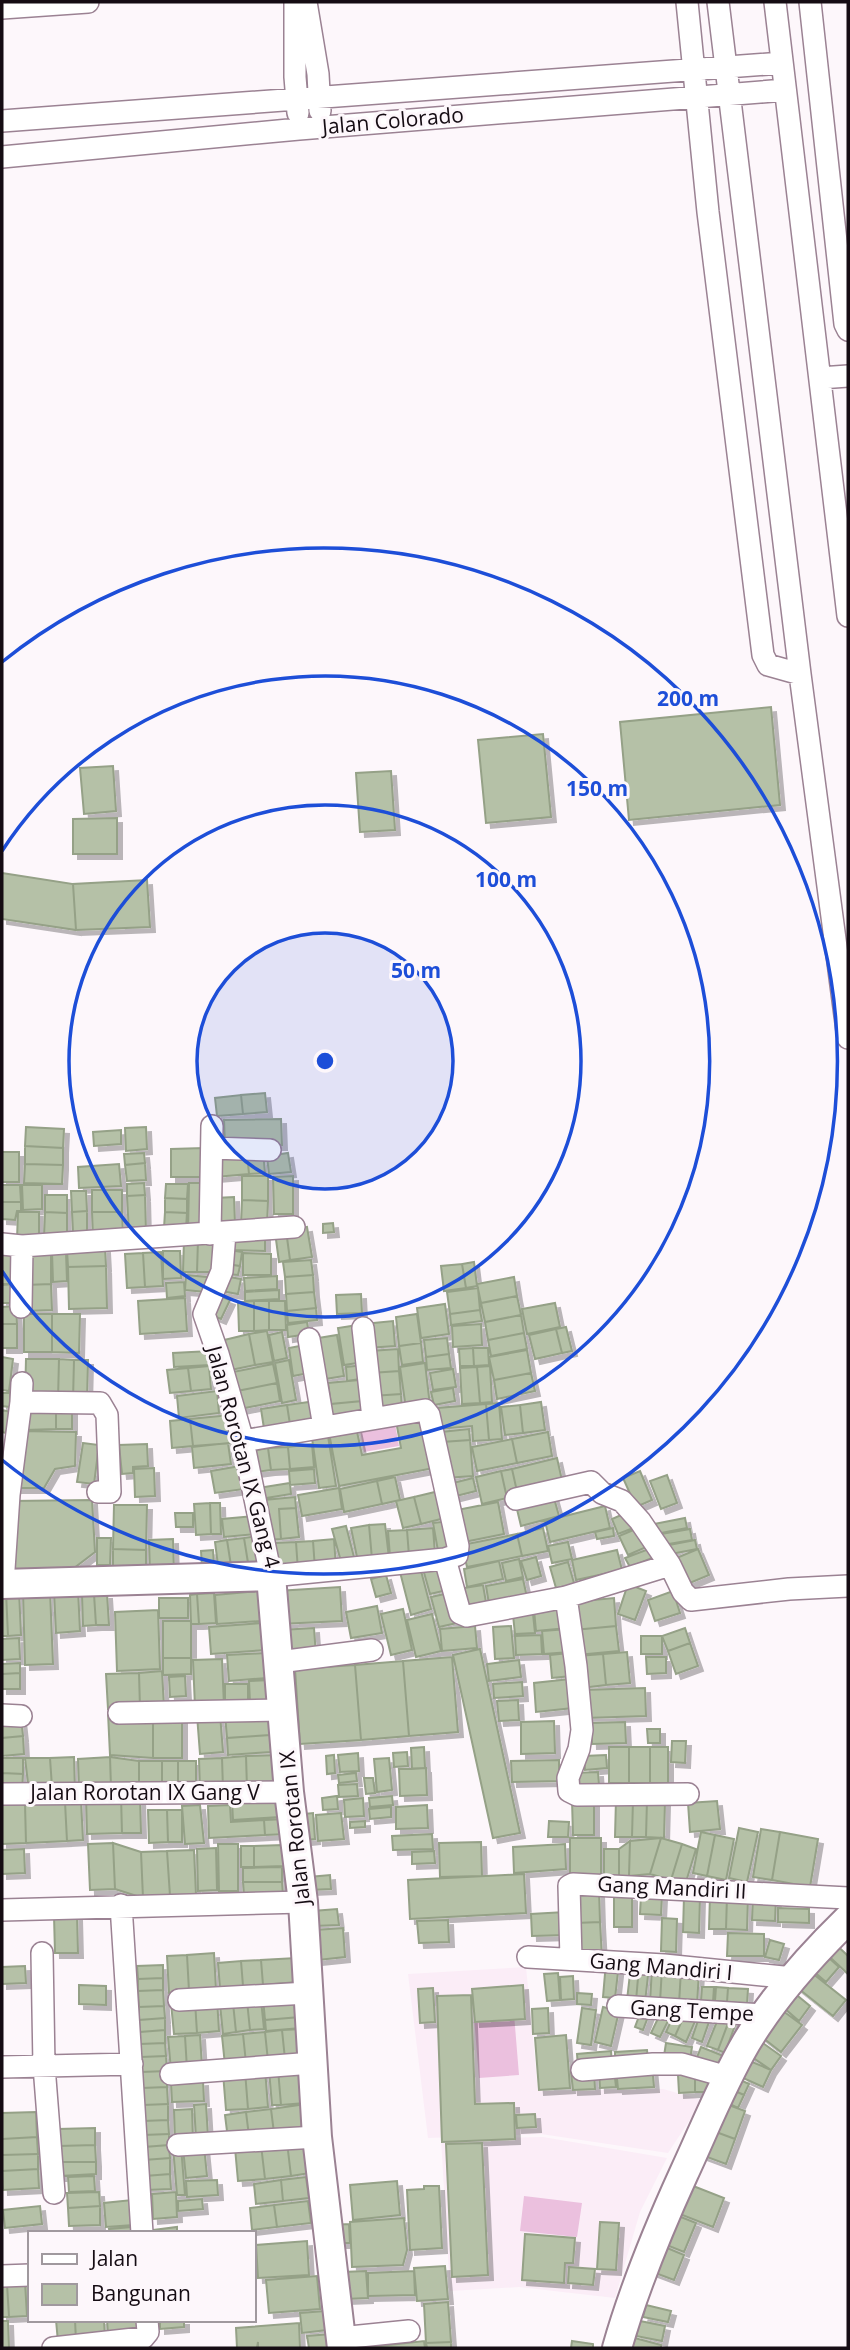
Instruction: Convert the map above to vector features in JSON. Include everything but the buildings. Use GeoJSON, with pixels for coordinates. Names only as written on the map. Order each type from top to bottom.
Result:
{"type":"FeatureCollection","features":[{"type":"Feature","properties":{"kind":"street"},"geometry":{"type":"LineString","coordinates":[[2,8],[88,2]]}},
{"type":"Feature","properties":{"kind":"street"},"geometry":{"type":"LineString","coordinates":[[295,2],[296,99],[309,128]]}},
{"type":"Feature","properties":{"kind":"street"},"geometry":{"type":"LineString","coordinates":[[306,2],[320,97],[309,128]]}},
{"type":"Feature","properties":{"kind":"street"},"geometry":{"type":"LineString","coordinates":[[687,2],[732,410],[764,662],[800,674]]}},
{"type":"Feature","properties":{"kind":"street"},"geometry":{"type":"LineString","coordinates":[[718,2],[731,67],[766,403],[848,1038]]}},
{"type":"Feature","properties":{"kind":"street"},"geometry":{"type":"LineString","coordinates":[[775,2],[773,64],[776,91],[820,378],[848,616]]}},
{"type":"Feature","properties":{"kind":"street"},"geometry":{"type":"LineString","coordinates":[[810,2],[845,324],[848,330]]}},
{"type":"Feature","properties":{"kind":"street","name":"Jalan Colorado"},"geometry":{"type":"LineString","coordinates":[[2,121],[773,64]]}},
{"type":"Feature","properties":{"kind":"street","name":"Jalan Colorado"},"geometry":{"type":"LineString","coordinates":[[2,157],[309,128],[776,91]]}},
{"type":"Feature","properties":{"kind":"street"},"geometry":{"type":"LineString","coordinates":[[355,94],[357,124]]}},
{"type":"Feature","properties":{"kind":"street"},"geometry":{"type":"LineString","coordinates":[[820,378],[848,376]]}},
{"type":"Feature","properties":{"kind":"street"},"geometry":{"type":"LineString","coordinates":[[732,410],[766,403]]}},
{"type":"Feature","properties":{"kind":"street","name":"Jalan Rorotan IX Gang 4"},"geometry":{"type":"LineString","coordinates":[[212,1126],[217,1233],[222,1271],[204,1314],[219,1354],[243,1441],[271,1576],[445,1559]]}},
{"type":"Feature","properties":{"kind":"street"},"geometry":{"type":"LineString","coordinates":[[212,1148],[270,1150]]}},
{"type":"Feature","properties":{"kind":"street"},"geometry":{"type":"LineString","coordinates":[[21,1307],[12,1245],[294,1227]]}},
{"type":"Feature","properties":{"kind":"street"},"geometry":{"type":"LineString","coordinates":[[363,1328],[373,1418]]}},
{"type":"Feature","properties":{"kind":"street"},"geometry":{"type":"LineString","coordinates":[[309,1339],[324,1427]]}},
{"type":"Feature","properties":{"kind":"street"},"geometry":{"type":"LineString","coordinates":[[98,1492],[110,1492],[107,1415],[100,1404],[21,1393],[7,1465],[3,1584],[271,1576]]}},
{"type":"Feature","properties":{"kind":"street"},"geometry":{"type":"LineString","coordinates":[[243,1441],[423,1410],[429,1415],[458,1546],[457,1555],[445,1559],[462,1615],[566,1597],[670,1564]]}},
{"type":"Feature","properties":{"kind":"street"},"geometry":{"type":"LineString","coordinates":[[516,1499],[591,1482],[602,1493],[622,1501],[640,1521],[670,1564],[683,1592],[691,1600],[789,1589],[848,1586]]}},
{"type":"Feature","properties":{"kind":"street","name":"Jalan Rorotan IX"},"geometry":{"type":"LineString","coordinates":[[271,1576],[289,1792],[303,1902],[317,2137],[341,2343]]}},
{"type":"Feature","properties":{"kind":"street"},"geometry":{"type":"LineString","coordinates":[[566,1597],[582,1730],[579,1749],[568,1778],[569,1791],[577,1795],[688,1794]]}},
{"type":"Feature","properties":{"kind":"street"},"geometry":{"type":"LineString","coordinates":[[279,1662],[372,1650]]}},
{"type":"Feature","properties":{"kind":"street"},"geometry":{"type":"LineString","coordinates":[[119,1713],[283,1710]]}},
{"type":"Feature","properties":{"kind":"street","name":"Jalan Rorotan IX Gang V"},"geometry":{"type":"LineString","coordinates":[[2,1794],[289,1792]]}},
{"type":"Feature","properties":{"kind":"street","name":"Gang Mandiri II"},"geometry":{"type":"LineString","coordinates":[[571,1959],[569,1886],[573,1884],[848,1898]]}},
{"type":"Feature","properties":{"kind":"street"},"geometry":{"type":"LineString","coordinates":[[2,1910],[303,1902]]}},
{"type":"Feature","properties":{"kind":"street"},"geometry":{"type":"LineString","coordinates":[[121,1905],[142,2231]]}},
{"type":"Feature","properties":{"kind":"street"},"geometry":{"type":"LineString","coordinates":[[617,2348],[626,2314],[665,2215],[728,2077],[747,2042],[793,1978],[813,1953],[848,1919]]}},
{"type":"Feature","properties":{"kind":"street"},"geometry":{"type":"LineString","coordinates":[[42,1953],[44,2066],[54,2193]]}},
{"type":"Feature","properties":{"kind":"street","name":"Gang Mandiri I"},"geometry":{"type":"LineString","coordinates":[[528,1957],[664,1965],[793,1978]]}},
{"type":"Feature","properties":{"kind":"street"},"geometry":{"type":"LineString","coordinates":[[179,2000],[308,1993]]}},
{"type":"Feature","properties":{"kind":"street","name":"Gang Tempe"},"geometry":{"type":"LineString","coordinates":[[618,2006],[765,2015]]}},
{"type":"Feature","properties":{"kind":"street"},"geometry":{"type":"LineString","coordinates":[[171,2074],[313,2063]]}},
{"type":"Feature","properties":{"kind":"street"},"geometry":{"type":"LineString","coordinates":[[2,2067],[132,2064]]}},
{"type":"Feature","properties":{"kind":"street"},"geometry":{"type":"LineString","coordinates":[[582,2070],[682,2064],[728,2077]]}},
{"type":"Feature","properties":{"kind":"street"},"geometry":{"type":"LineString","coordinates":[[178,2145],[317,2137]]}},
{"type":"Feature","properties":{"kind":"street"},"geometry":{"type":"LineString","coordinates":[[2,2276],[28,2275]]}},
{"type":"Feature","properties":{"kind":"street"},"geometry":{"type":"LineString","coordinates":[[53,2348],[143,2339],[148,2332],[147,2322]]}},
{"type":"Feature","properties":{"kind":"street"},"geometry":{"type":"LineString","coordinates":[[341,2343],[409,2331]]}},
{"type":"Feature","properties":{"kind":"shaded area"},"geometry":{"type":"Polygon","coordinates":[[[394,1418],[399,1446],[364,1452],[359,1425],[394,1418]]]}},
{"type":"Feature","properties":{"kind":"shaded area"},"geometry":{"type":"Polygon","coordinates":[[[526,1967],[538,2091],[663,2089],[703,2100],[668,2153],[541,2134],[428,2138],[408,1974],[526,1967]]]}},
{"type":"Feature","properties":{"kind":"shaded area"},"geometry":{"type":"Polygon","coordinates":[[[514,2014],[519,2075],[479,2078],[474,2017],[514,2014]]]}},
{"type":"Feature","properties":{"kind":"shaded area"},"geometry":{"type":"Polygon","coordinates":[[[543,2137],[667,2158],[640,2212],[615,2298],[519,2287],[450,2291],[441,2139],[543,2137]]]}},
{"type":"Feature","properties":{"kind":"shaded area"},"geometry":{"type":"Polygon","coordinates":[[[524,2196],[582,2203],[577,2237],[520,2231],[524,2196]]]}}]}
